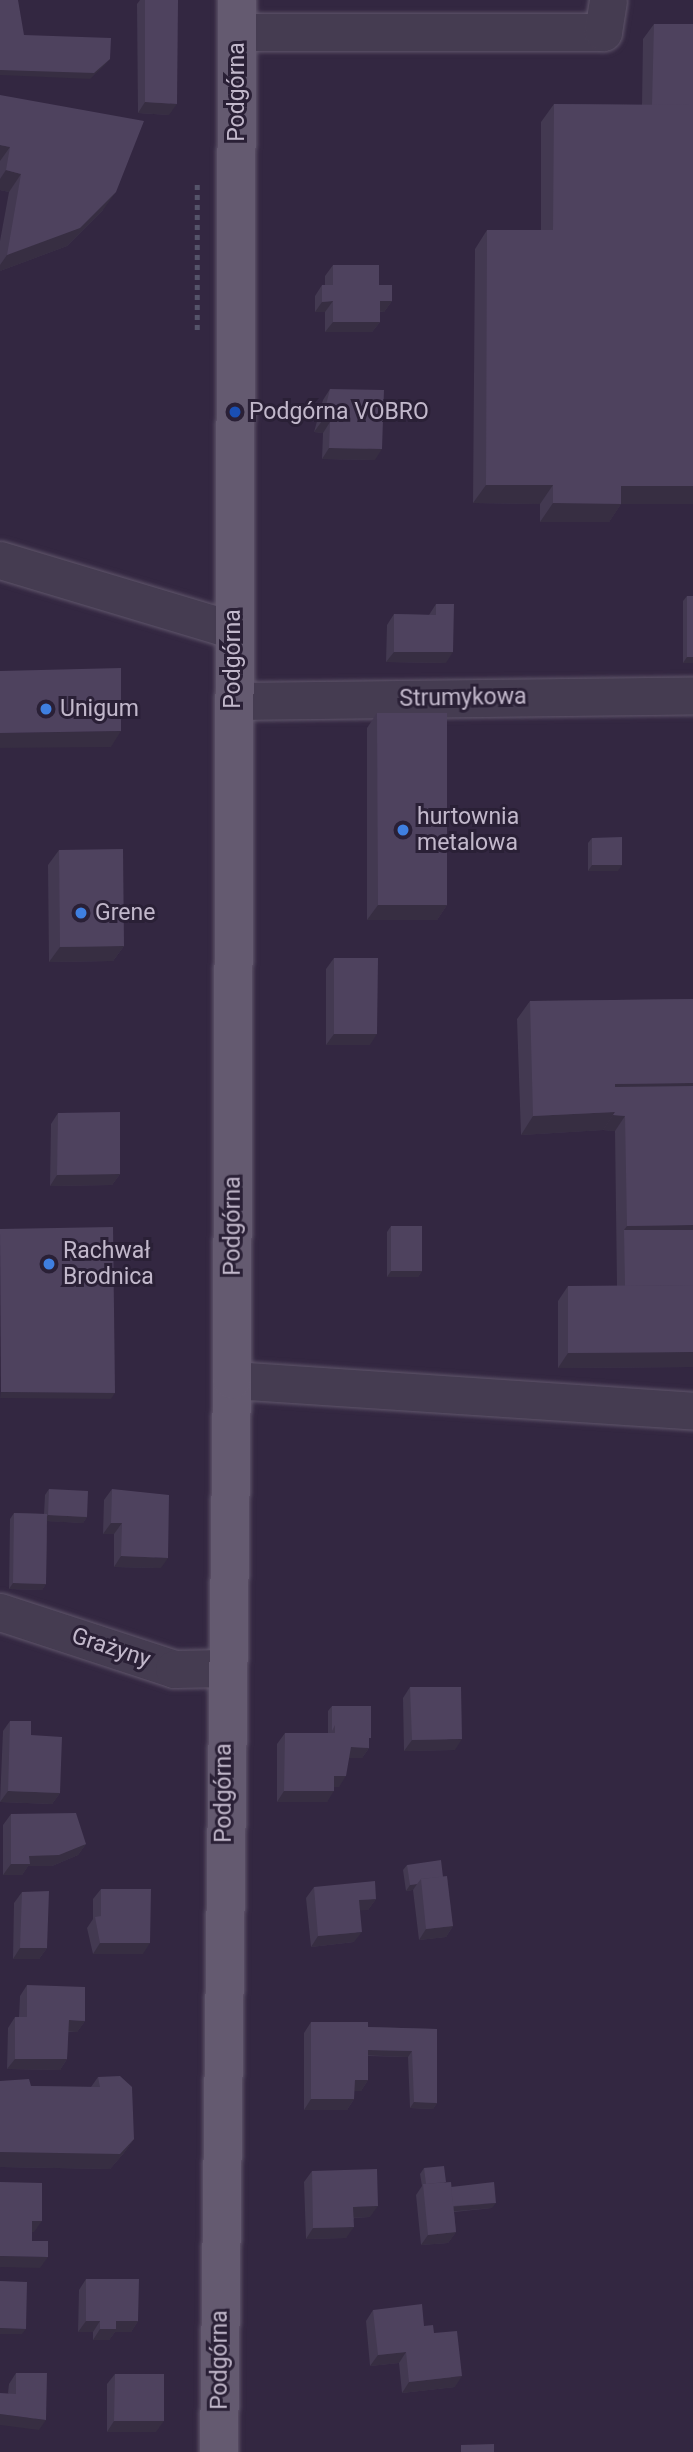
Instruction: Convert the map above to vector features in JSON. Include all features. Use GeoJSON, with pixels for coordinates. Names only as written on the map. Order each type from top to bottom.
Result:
{"type":"FeatureCollection","features":[{"type":"Feature","properties":{"kind":"main road","name":"Podgórna"},"geometry":{"type":"LineString","coordinates":[[219,2452],[225,1668],[232,1380],[237,16]]}},
{"type":"Feature","properties":{"kind":"street"},"geometry":{"type":"LineString","coordinates":[[237,16],[603,32],[608,0]]}},
{"type":"Feature","properties":{"kind":"street"},"geometry":{"type":"LineString","coordinates":[[0,560],[233,630]]}},
{"type":"Feature","properties":{"kind":"street","name":"Strumykowa"},"geometry":{"type":"LineString","coordinates":[[233,701],[693,695]]}},
{"type":"Feature","properties":{"kind":"street"},"geometry":{"type":"LineString","coordinates":[[232,1380],[693,1411]]}},
{"type":"Feature","properties":{"kind":"street","name":"Grażyny"},"geometry":{"type":"LineString","coordinates":[[0,1612],[174,1669],[225,1668]]}},
{"type":"Feature","properties":{"kind":"building"},"geometry":{"type":"Polygon","coordinates":[[[0,0],[18,0],[24,35],[111,38],[110,59],[94,73],[0,70],[0,0]]]}},
{"type":"Feature","properties":{"kind":"building"},"geometry":{"type":"Polygon","coordinates":[[[145,0],[178,0],[177,104],[145,102],[145,0]]]}},
{"type":"Feature","properties":{"kind":"building"},"geometry":{"type":"Polygon","coordinates":[[[654,24],[693,24],[693,105],[652,105],[654,24]]]}},
{"type":"Feature","properties":{"kind":"building"},"geometry":{"type":"Polygon","coordinates":[[[0,95],[144,121],[116,192],[80,228],[7,255],[21,174],[6,170],[10,147],[0,145],[0,95]]]}},
{"type":"Feature","properties":{"kind":"building"},"geometry":{"type":"Polygon","coordinates":[[[554,104],[693,105],[693,486],[621,486],[621,504],[553,503],[553,485],[486,485],[487,230],[553,230],[554,104]]]}},
{"type":"Feature","properties":{"kind":"building"},"geometry":{"type":"Polygon","coordinates":[[[333,265],[379,265],[379,285],[392,285],[392,301],[380,301],[380,322],[333,322],[333,301],[322,302],[322,285],[333,285],[333,265]]]}},
{"type":"Feature","properties":{"kind":"building"},"geometry":{"type":"Polygon","coordinates":[[[330,389],[384,390],[382,449],[329,448],[330,422],[322,421],[330,389]]]}},
{"type":"Feature","properties":{"kind":"building"},"geometry":{"type":"Polygon","coordinates":[[[687,596],[693,596],[693,657],[687,657],[687,596]]]}},
{"type":"Feature","properties":{"kind":"building"},"geometry":{"type":"Polygon","coordinates":[[[436,604],[454,604],[453,652],[394,652],[394,614],[436,615],[436,604]]]}},
{"type":"Feature","properties":{"kind":"building"},"geometry":{"type":"Polygon","coordinates":[[[121,668],[121,731],[0,733],[0,671],[121,668]]]}},
{"type":"Feature","properties":{"kind":"building"},"geometry":{"type":"Polygon","coordinates":[[[377,713],[447,713],[447,905],[378,905],[377,713]]]}},
{"type":"Feature","properties":{"kind":"building"},"geometry":{"type":"Polygon","coordinates":[[[622,837],[622,865],[592,865],[592,838],[622,837]]]}},
{"type":"Feature","properties":{"kind":"building","name":"Grene"},"geometry":{"type":"Polygon","coordinates":[[[123,849],[124,946],[60,947],[59,850],[123,849]]]}},
{"type":"Feature","properties":{"kind":"building"},"geometry":{"type":"Polygon","coordinates":[[[334,958],[378,958],[377,1034],[334,1034],[334,958]]]}},
{"type":"Feature","properties":{"kind":"building"},"geometry":{"type":"Polygon","coordinates":[[[693,999],[693,1083],[615,1084],[615,1112],[533,1116],[530,1001],[693,999]]]}},
{"type":"Feature","properties":{"kind":"building"},"geometry":{"type":"Polygon","coordinates":[[[693,1086],[693,1225],[627,1226],[625,1116],[613,1115],[615,1087],[693,1086]]]}},
{"type":"Feature","properties":{"kind":"building"},"geometry":{"type":"Polygon","coordinates":[[[120,1112],[120,1174],[57,1175],[58,1113],[120,1112]]]}},
{"type":"Feature","properties":{"kind":"building"},"geometry":{"type":"Polygon","coordinates":[[[391,1226],[422,1226],[422,1271],[391,1271],[391,1226]]]}},
{"type":"Feature","properties":{"kind":"building"},"geometry":{"type":"Polygon","coordinates":[[[113,1227],[115,1393],[1,1392],[0,1229],[113,1227]]]}},
{"type":"Feature","properties":{"kind":"building"},"geometry":{"type":"Polygon","coordinates":[[[624,1230],[693,1230],[693,1285],[625,1286],[624,1230]]]}},
{"type":"Feature","properties":{"kind":"building"},"geometry":{"type":"Polygon","coordinates":[[[693,1285],[693,1352],[568,1353],[568,1286],[693,1285]]]}},
{"type":"Feature","properties":{"kind":"building"},"geometry":{"type":"Polygon","coordinates":[[[49,1489],[88,1491],[87,1517],[48,1515],[49,1489]]]}},
{"type":"Feature","properties":{"kind":"building"},"geometry":{"type":"Polygon","coordinates":[[[112,1489],[169,1495],[168,1558],[121,1556],[122,1523],[111,1523],[112,1489]]]}},
{"type":"Feature","properties":{"kind":"building"},"geometry":{"type":"Polygon","coordinates":[[[14,1513],[47,1514],[46,1584],[13,1583],[14,1513]]]}},
{"type":"Feature","properties":{"kind":"building"},"geometry":{"type":"Polygon","coordinates":[[[410,1687],[461,1687],[462,1739],[412,1740],[410,1687]]]}},
{"type":"Feature","properties":{"kind":"building"},"geometry":{"type":"Polygon","coordinates":[[[332,1706],[371,1706],[371,1738],[369,1733],[351,1733],[351,1725],[335,1725],[332,1731],[332,1706]]]}},
{"type":"Feature","properties":{"kind":"building"},"geometry":{"type":"Polygon","coordinates":[[[10,1721],[31,1721],[31,1735],[62,1737],[60,1793],[8,1791],[10,1721]]]}},
{"type":"Feature","properties":{"kind":"building"},"geometry":{"type":"Polygon","coordinates":[[[335,1725],[351,1725],[351,1733],[369,1733],[369,1748],[351,1747],[346,1776],[334,1776],[334,1791],[284,1791],[285,1733],[335,1733],[335,1725]]]}},
{"type":"Feature","properties":{"kind":"building"},"geometry":{"type":"Polygon","coordinates":[[[76,1813],[86,1844],[59,1855],[29,1856],[30,1864],[11,1864],[11,1814],[76,1813]]]}},
{"type":"Feature","properties":{"kind":"building"},"geometry":{"type":"Polygon","coordinates":[[[441,1860],[443,1877],[421,1879],[417,1884],[410,1885],[407,1865],[441,1860]]]}},
{"type":"Feature","properties":{"kind":"building"},"geometry":{"type":"Polygon","coordinates":[[[447,1876],[453,1926],[426,1929],[421,1879],[447,1876]]]}},
{"type":"Feature","properties":{"kind":"building"},"geometry":{"type":"Polygon","coordinates":[[[375,1881],[376,1899],[359,1900],[362,1932],[318,1936],[314,1887],[375,1881]]]}},
{"type":"Feature","properties":{"kind":"building"},"geometry":{"type":"Polygon","coordinates":[[[101,1889],[151,1889],[150,1943],[100,1943],[95,1917],[101,1916],[101,1889]]]}},
{"type":"Feature","properties":{"kind":"building"},"geometry":{"type":"Polygon","coordinates":[[[49,1891],[47,1948],[20,1948],[22,1892],[49,1891]]]}},
{"type":"Feature","properties":{"kind":"building"},"geometry":{"type":"Polygon","coordinates":[[[27,1985],[85,1987],[85,2021],[69,2020],[67,2059],[15,2059],[15,2017],[27,2017],[27,1985]]]}},
{"type":"Feature","properties":{"kind":"building"},"geometry":{"type":"Polygon","coordinates":[[[311,2022],[368,2022],[368,2080],[355,2080],[354,2099],[311,2099],[311,2022]]]}},
{"type":"Feature","properties":{"kind":"building"},"geometry":{"type":"Polygon","coordinates":[[[368,2027],[437,2029],[437,2103],[414,2102],[412,2051],[368,2050],[368,2027]]]}},
{"type":"Feature","properties":{"kind":"building"},"geometry":{"type":"Polygon","coordinates":[[[120,2076],[132,2087],[134,2139],[120,2154],[0,2152],[0,2081],[29,2079],[31,2086],[100,2087],[98,2077],[120,2076]]]}},
{"type":"Feature","properties":{"kind":"building"},"geometry":{"type":"Polygon","coordinates":[[[444,2166],[446,2182],[426,2184],[424,2168],[444,2166]]]}},
{"type":"Feature","properties":{"kind":"building"},"geometry":{"type":"Polygon","coordinates":[[[377,2169],[378,2206],[353,2207],[354,2227],[313,2228],[312,2171],[377,2169]]]}},
{"type":"Feature","properties":{"kind":"building"},"geometry":{"type":"Polygon","coordinates":[[[0,2182],[42,2183],[42,2221],[32,2221],[32,2241],[48,2241],[48,2257],[0,2256],[0,2182]]]}},
{"type":"Feature","properties":{"kind":"building"},"geometry":{"type":"Polygon","coordinates":[[[451,2182],[456,2232],[428,2235],[423,2184],[451,2182]]]}},
{"type":"Feature","properties":{"kind":"building"},"geometry":{"type":"Polygon","coordinates":[[[494,2182],[496,2203],[453,2206],[451,2187],[494,2182]]]}},
{"type":"Feature","properties":{"kind":"building"},"geometry":{"type":"Polygon","coordinates":[[[86,2279],[139,2279],[138,2321],[116,2321],[116,2329],[100,2329],[100,2321],[86,2321],[86,2279]]]}},
{"type":"Feature","properties":{"kind":"building"},"geometry":{"type":"Polygon","coordinates":[[[0,2281],[27,2282],[26,2329],[0,2328],[0,2281]]]}},
{"type":"Feature","properties":{"kind":"building"},"geometry":{"type":"Polygon","coordinates":[[[422,2304],[424,2326],[433,2325],[434,2333],[457,2331],[462,2376],[409,2382],[406,2352],[378,2355],[373,2310],[422,2304]]]}},
{"type":"Feature","properties":{"kind":"building"},"geometry":{"type":"Polygon","coordinates":[[[16,2373],[47,2373],[46,2420],[0,2414],[0,2393],[16,2394],[16,2373]]]}},
{"type":"Feature","properties":{"kind":"building"},"geometry":{"type":"Polygon","coordinates":[[[115,2374],[164,2374],[164,2421],[114,2421],[115,2374]]]}},
{"type":"Feature","properties":{"kind":"building"},"geometry":{"type":"Polygon","coordinates":[[[494,2444],[494,2452],[461,2452],[461,2445],[494,2444]]]}},
{"type":"Feature","properties":{"kind":"place","name":"Podgórna VOBRO"},"geometry":{"type":"Point","coordinates":[235,412]}},
{"type":"Feature","properties":{"kind":"place","name":"Unigum"},"geometry":{"type":"Point","coordinates":[46,709]}},
{"type":"Feature","properties":{"kind":"place","name":"hurtownia metalowa"},"geometry":{"type":"Point","coordinates":[403,830]}},
{"type":"Feature","properties":{"kind":"place","name":"Grene"},"geometry":{"type":"Point","coordinates":[81,913]}},
{"type":"Feature","properties":{"kind":"place","name":"Rachwał Brodnica"},"geometry":{"type":"Point","coordinates":[49,1264]}}]}
